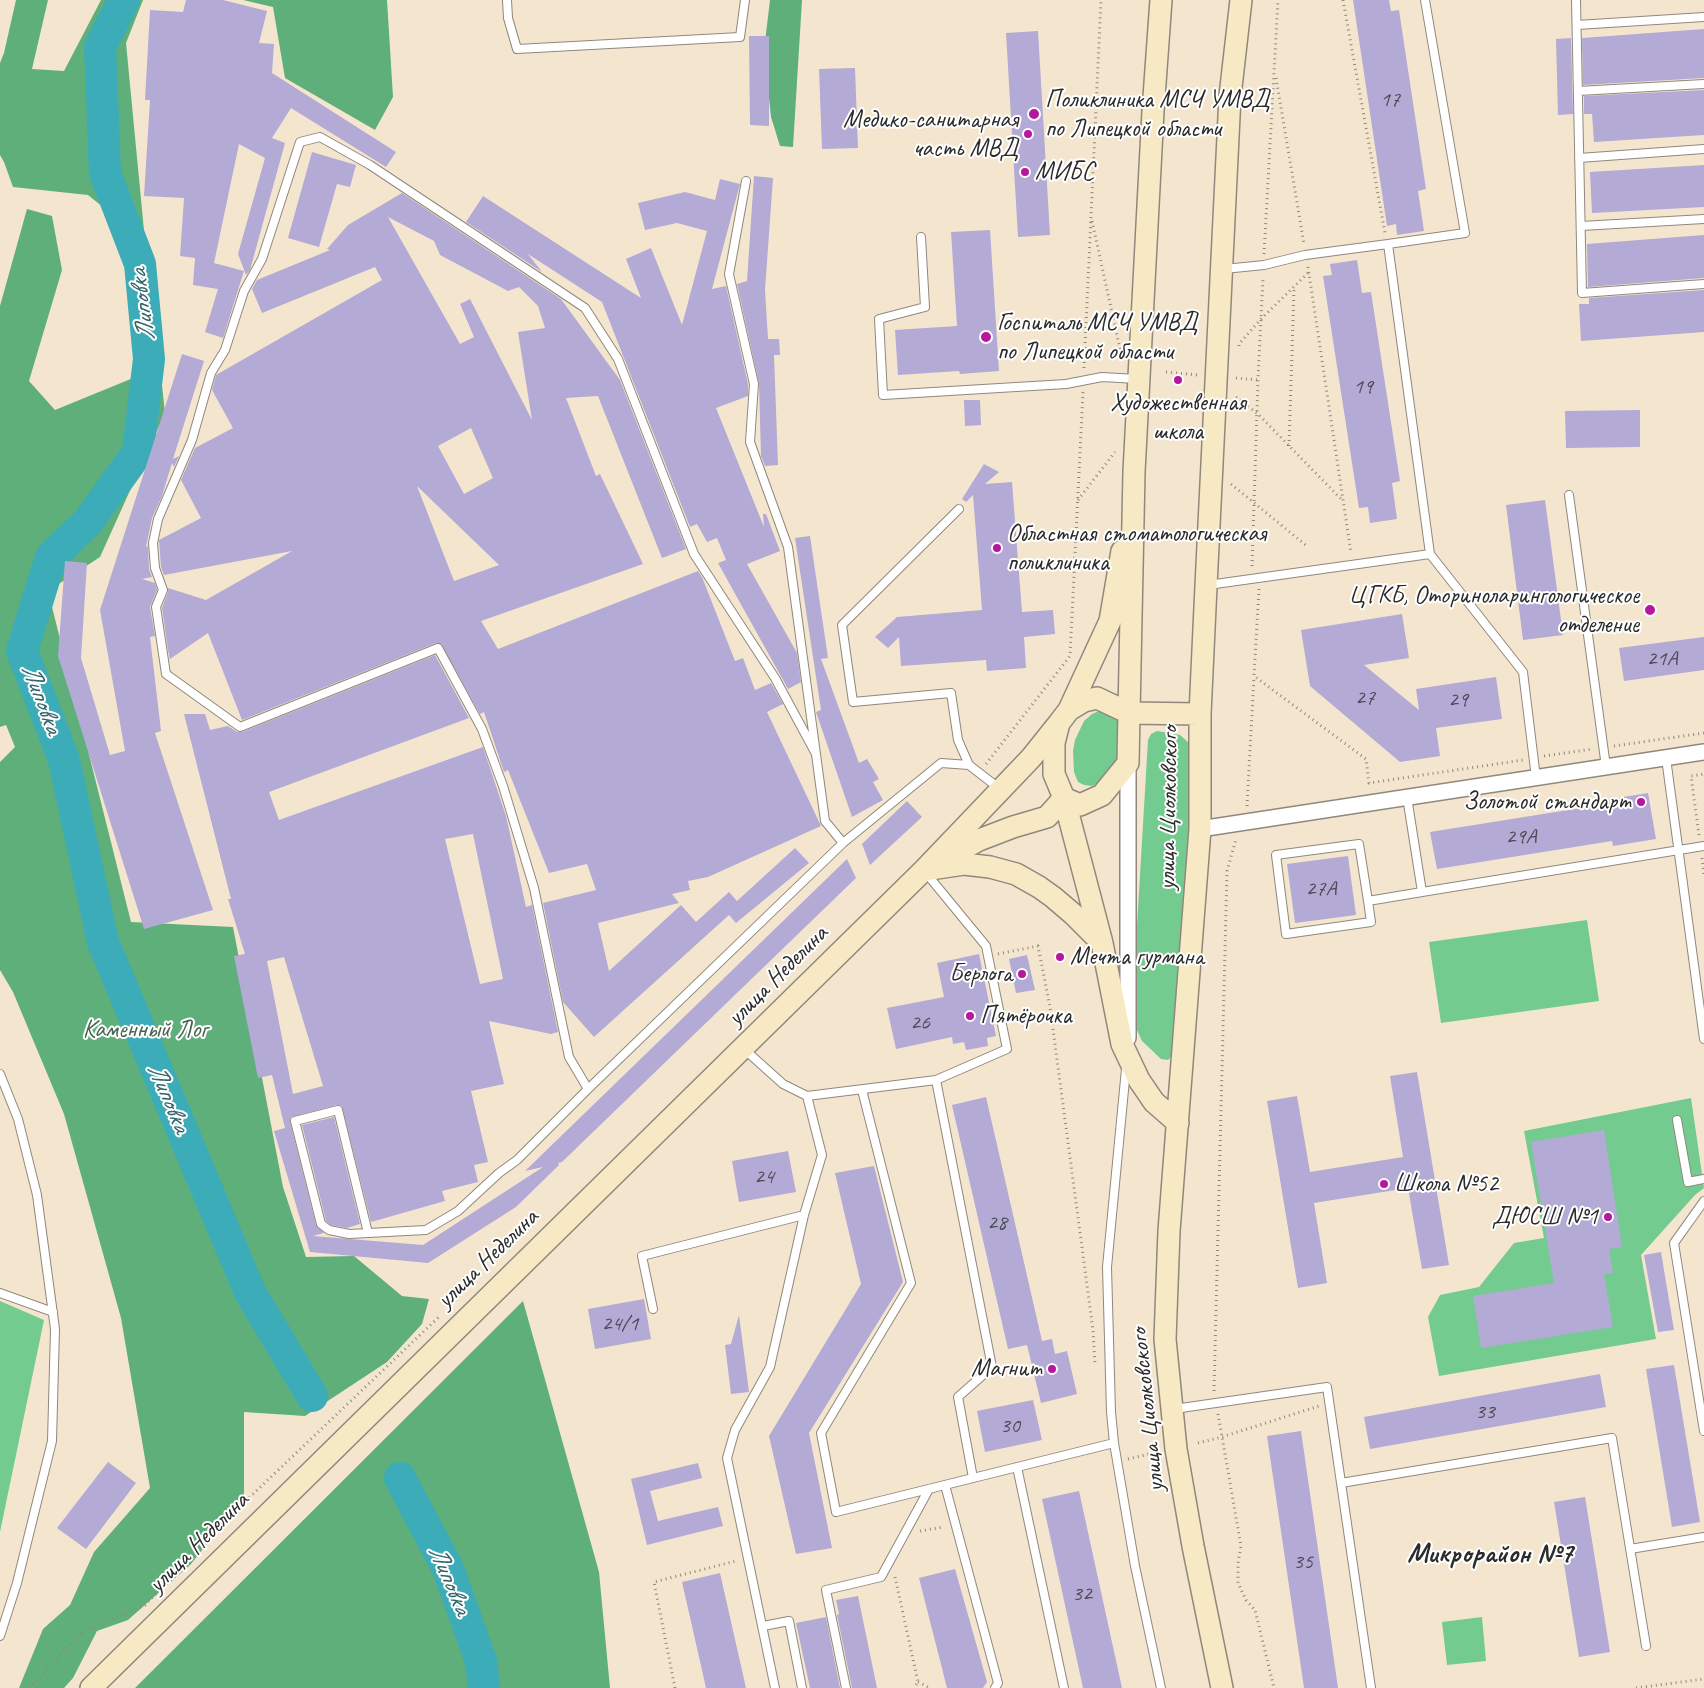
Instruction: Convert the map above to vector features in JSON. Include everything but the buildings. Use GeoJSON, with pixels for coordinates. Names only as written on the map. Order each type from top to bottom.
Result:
{"type":"FeatureCollection","features":[{"type":"Feature","properties":{"kind":"main road","name":"улица Циолковского"},"geometry":{"type":"LineString","coordinates":[[1161,0],[1131,378],[1134,472],[1129,712],[1200,714],[1200,829],[1169,1231],[1165,1339],[1176,1449],[1193,1546],[1222,1688]]}},
{"type":"Feature","properties":{"kind":"main road"},"geometry":{"type":"LineString","coordinates":[[1200,714],[1230,96],[1241,0]]}},
{"type":"Feature","properties":{"kind":"main road","name":"улица Циолковского"},"geometry":{"type":"LineString","coordinates":[[1064,716],[1110,621],[1134,472]]}},
{"type":"Feature","properties":{"kind":"main road"},"geometry":{"type":"LineString","coordinates":[[1064,798],[1080,805],[1102,795],[1128,763],[1129,712],[1097,698],[1084,701],[1064,716],[1054,743],[1054,774],[1064,798],[1102,943],[1122,1044],[1139,1080],[1154,1102],[1178,1123]]}},
{"type":"Feature","properties":{"kind":"main road","name":"улица Неделина"},"geometry":{"type":"LineString","coordinates":[[91,1688],[263,1517],[744,1049],[924,870],[1032,758],[1064,716]]}},
{"type":"Feature","properties":{"kind":"main road","name":"улица Неделина"},"geometry":{"type":"LineString","coordinates":[[924,870],[979,840],[1047,817],[1064,798]]}},
{"type":"Feature","properties":{"kind":"main road"},"geometry":{"type":"LineString","coordinates":[[924,870],[964,864],[990,867],[1016,874],[1053,897],[1102,943]]}},
{"type":"Feature","properties":{"kind":"street"},"geometry":{"type":"LineString","coordinates":[[1200,829],[1704,752]]}},
{"type":"Feature","properties":{"kind":"street"},"geometry":{"type":"LineString","coordinates":[[1128,763],[1128,1057]]}},
{"type":"Feature","properties":{"kind":"lane"},"geometry":{"type":"LineString","coordinates":[[508,0],[508,18],[517,49],[740,37],[745,0]]}},
{"type":"Feature","properties":{"kind":"lane"},"geometry":{"type":"LineString","coordinates":[[1222,269],[1264,265],[1306,255],[1465,233],[1425,0]]}},
{"type":"Feature","properties":{"kind":"lane"},"geometry":{"type":"LineString","coordinates":[[1576,0],[1582,293],[1704,284]]}},
{"type":"Feature","properties":{"kind":"lane"},"geometry":{"type":"LineString","coordinates":[[1576,25],[1704,17]]}},
{"type":"Feature","properties":{"kind":"lane"},"geometry":{"type":"LineString","coordinates":[[1578,91],[1704,84]]}},
{"type":"Feature","properties":{"kind":"lane"},"geometry":{"type":"LineString","coordinates":[[588,1089],[569,1057],[534,888],[503,786],[482,729],[438,648],[240,727],[166,674],[156,607],[163,590],[155,568],[153,543],[158,519],[192,440],[211,372],[225,350],[244,292],[262,259],[300,142],[320,137],[370,165],[585,308],[618,359],[694,554],[775,678],[815,752]]}},
{"type":"Feature","properties":{"kind":"lane"},"geometry":{"type":"LineString","coordinates":[[1580,158],[1704,149]]}},
{"type":"Feature","properties":{"kind":"lane"},"geometry":{"type":"LineString","coordinates":[[746,181],[729,274],[754,384],[750,442],[788,547],[825,821],[843,843]]}},
{"type":"Feature","properties":{"kind":"lane"},"geometry":{"type":"LineString","coordinates":[[1581,226],[1704,219]]}},
{"type":"Feature","properties":{"kind":"lane"},"geometry":{"type":"LineString","coordinates":[[921,237],[925,307],[879,319],[883,395],[1066,384],[1102,377],[1131,378]]}},
{"type":"Feature","properties":{"kind":"lane"},"geometry":{"type":"LineString","coordinates":[[1388,244],[1430,554],[1523,672],[1536,778]]}},
{"type":"Feature","properties":{"kind":"lane"},"geometry":{"type":"LineString","coordinates":[[1570,495],[1606,767]]}},
{"type":"Feature","properties":{"kind":"lane"},"geometry":{"type":"LineString","coordinates":[[959,509],[842,625],[852,702],[951,693],[958,740],[969,764],[1002,791]]}},
{"type":"Feature","properties":{"kind":"lane"},"geometry":{"type":"LineString","coordinates":[[1206,586],[1430,554]]}},
{"type":"Feature","properties":{"kind":"lane"},"geometry":{"type":"LineString","coordinates":[[1666,758],[1704,1039]]}},
{"type":"Feature","properties":{"kind":"lane"},"geometry":{"type":"LineString","coordinates":[[368,1233],[338,1110],[295,1121],[321,1224],[329,1230],[349,1234],[426,1230],[458,1211],[499,1172],[517,1160],[843,843],[941,763],[969,764]]}},
{"type":"Feature","properties":{"kind":"lane"},"geometry":{"type":"LineString","coordinates":[[1408,797],[1422,892]]}},
{"type":"Feature","properties":{"kind":"lane"},"geometry":{"type":"LineString","coordinates":[[1359,844],[1368,901],[1371,922],[1286,934],[1276,855],[1359,844]]}},
{"type":"Feature","properties":{"kind":"lane"},"geometry":{"type":"LineString","coordinates":[[1368,901],[1702,846]]}},
{"type":"Feature","properties":{"kind":"lane"},"geometry":{"type":"LineString","coordinates":[[744,1049],[783,1084],[807,1096],[936,1080],[1007,1049],[986,946],[924,870]]}},
{"type":"Feature","properties":{"kind":"lane"},"geometry":{"type":"LineString","coordinates":[[1128,1057],[1107,1267],[1114,1443],[1135,1566],[1161,1688]]}},
{"type":"Feature","properties":{"kind":"lane"},"geometry":{"type":"LineString","coordinates":[[0,1074],[18,1119],[37,1195],[55,1329],[52,1442],[17,1583],[0,1636]]}},
{"type":"Feature","properties":{"kind":"lane"},"geometry":{"type":"LineString","coordinates":[[936,1080],[992,1367],[958,1397],[973,1478]]}},
{"type":"Feature","properties":{"kind":"lane"},"geometry":{"type":"LineString","coordinates":[[862,1090],[911,1283],[822,1433],[836,1512],[1114,1443]]}},
{"type":"Feature","properties":{"kind":"lane"},"geometry":{"type":"LineString","coordinates":[[775,1688],[727,1458],[735,1430],[770,1367],[804,1215],[822,1155],[807,1096]]}},
{"type":"Feature","properties":{"kind":"lane"},"geometry":{"type":"LineString","coordinates":[[1677,1120],[1688,1182],[1704,1179]]}},
{"type":"Feature","properties":{"kind":"lane"},"geometry":{"type":"LineString","coordinates":[[1704,1201],[1674,1244],[1704,1431]]}},
{"type":"Feature","properties":{"kind":"lane"},"geometry":{"type":"LineString","coordinates":[[653,1309],[642,1256],[804,1215]]}},
{"type":"Feature","properties":{"kind":"lane"},"geometry":{"type":"LineString","coordinates":[[0,1293],[53,1312]]}},
{"type":"Feature","properties":{"kind":"lane"},"geometry":{"type":"LineString","coordinates":[[1172,1409],[1327,1387],[1371,1688]]}},
{"type":"Feature","properties":{"kind":"lane"},"geometry":{"type":"LineString","coordinates":[[1340,1483],[1612,1438],[1646,1646]]}},
{"type":"Feature","properties":{"kind":"lane"},"geometry":{"type":"LineString","coordinates":[[1017,1467],[1064,1688]]}},
{"type":"Feature","properties":{"kind":"lane"},"geometry":{"type":"LineString","coordinates":[[945,1485],[998,1683],[995,1688]]}},
{"type":"Feature","properties":{"kind":"lane"},"geometry":{"type":"LineString","coordinates":[[846,1688],[826,1590],[880,1577],[929,1489]]}},
{"type":"Feature","properties":{"kind":"lane"},"geometry":{"type":"LineString","coordinates":[[1630,1549],[1704,1537]]}},
{"type":"Feature","properties":{"kind":"lane"},"geometry":{"type":"LineString","coordinates":[[763,1626],[789,1621],[802,1688]]}},
{"type":"Feature","properties":{"kind":"path"},"geometry":{"type":"LineString","coordinates":[[979,772],[1070,656],[1101,0]]}},
{"type":"Feature","properties":{"kind":"path"},"geometry":{"type":"LineString","coordinates":[[1274,1688],[1255,1610],[1246,1600],[1238,1583],[1238,1563],[1241,1546],[1213,1386],[1227,871],[1236,839],[1246,837],[1247,822],[1259,588],[1252,563],[1260,320],[1278,0]]}},
{"type":"Feature","properties":{"kind":"path"},"geometry":{"type":"LineString","coordinates":[[1343,0],[1388,244]]}},
{"type":"Feature","properties":{"kind":"path"},"geometry":{"type":"LineString","coordinates":[[1275,72],[1309,273],[1353,565]]}},
{"type":"Feature","properties":{"kind":"path"},"geometry":{"type":"LineString","coordinates":[[1091,216],[1122,360],[1131,378]]}},
{"type":"Feature","properties":{"kind":"path"},"geometry":{"type":"LineString","coordinates":[[1238,352],[1239,344],[1260,320],[1309,273]]}},
{"type":"Feature","properties":{"kind":"path"},"geometry":{"type":"LineString","coordinates":[[1289,446],[1294,288]]}},
{"type":"Feature","properties":{"kind":"path"},"geometry":{"type":"LineString","coordinates":[[1236,385],[1237,370]]}},
{"type":"Feature","properties":{"kind":"path"},"geometry":{"type":"LineString","coordinates":[[1236,378],[1258,380]]}},
{"type":"Feature","properties":{"kind":"path"},"geometry":{"type":"LineString","coordinates":[[1236,392],[1236,398],[1257,413],[1343,501]]}},
{"type":"Feature","properties":{"kind":"path"},"geometry":{"type":"LineString","coordinates":[[1078,500],[1118,448]]}},
{"type":"Feature","properties":{"kind":"path"},"geometry":{"type":"LineString","coordinates":[[1232,476],[1231,485],[1308,546]]}},
{"type":"Feature","properties":{"kind":"path"},"geometry":{"type":"LineString","coordinates":[[1254,676],[1366,759],[1369,783],[1704,733]]}},
{"type":"Feature","properties":{"kind":"path"},"geometry":{"type":"LineString","coordinates":[[1704,774],[1691,776],[1702,846],[1704,875]]}},
{"type":"Feature","properties":{"kind":"path"},"geometry":{"type":"LineString","coordinates":[[988,956],[1038,946],[1051,1017],[1093,1330],[1096,1369]]}},
{"type":"Feature","properties":{"kind":"path"},"geometry":{"type":"LineString","coordinates":[[29,1688],[83,1632],[145,1605],[251,1496],[432,1323]]}},
{"type":"Feature","properties":{"kind":"path"},"geometry":{"type":"LineString","coordinates":[[1198,1443],[1329,1403]]}},
{"type":"Feature","properties":{"kind":"path"},"geometry":{"type":"LineString","coordinates":[[1117,1461],[1161,1452]]}},
{"type":"Feature","properties":{"kind":"path"},"geometry":{"type":"LineString","coordinates":[[905,1534],[955,1524]]}},
{"type":"Feature","properties":{"kind":"path"},"geometry":{"type":"LineString","coordinates":[[675,1688],[654,1582],[749,1558]]}},
{"type":"Feature","properties":{"kind":"path"},"geometry":{"type":"LineString","coordinates":[[891,1559],[918,1682],[914,1688]]}},
{"type":"Feature","properties":{"kind":"path"},"geometry":{"type":"LineString","coordinates":[[1636,1688],[1704,1679]]}},
{"type":"Feature","properties":{"kind":"path"},"geometry":{"type":"LineString","coordinates":[[918,1682],[930,1688]]}},
{"type":"Feature","properties":{"kind":"green space"},"geometry":{"type":"Polygon","coordinates":[[[16,0],[48,0],[32,69],[64,71],[101,0],[143,0],[126,43],[145,241],[88,195],[13,187],[0,155],[0,63],[16,0]]]}},
{"type":"Feature","properties":{"kind":"green space"},"geometry":{"type":"Polygon","coordinates":[[[243,0],[387,0],[393,97],[375,130],[285,78],[273,7],[243,0]]]}},
{"type":"Feature","properties":{"kind":"green space"},"geometry":{"type":"Polygon","coordinates":[[[770,0],[802,0],[793,147],[780,146],[771,117],[764,50],[770,0]]]}},
{"type":"Feature","properties":{"kind":"green space","name":"Каменный Лог"},"geometry":{"type":"Polygon","coordinates":[[[27,209],[52,216],[62,270],[29,381],[55,410],[160,367],[165,413],[100,557],[48,591],[131,922],[233,927],[283,1187],[306,1257],[354,1256],[402,1296],[429,1299],[422,1324],[387,1362],[305,1416],[244,1412],[244,1497],[191,1564],[128,1620],[97,1631],[73,1678],[64,1688],[19,1688],[43,1629],[70,1605],[94,1552],[150,1488],[121,1318],[64,1114],[13,992],[0,970],[0,762],[15,747],[6,725],[0,727],[0,306],[27,209]]]}},
{"type":"Feature","properties":{"kind":"green space"},"geometry":{"type":"Polygon","coordinates":[[[1101,710],[1115,715],[1119,721],[1122,749],[1113,771],[1106,779],[1092,786],[1084,785],[1078,782],[1074,772],[1073,751],[1075,740],[1084,721],[1092,714],[1101,710]]]}},
{"type":"Feature","properties":{"kind":"green space"},"geometry":{"type":"Polygon","coordinates":[[[1157,731],[1180,735],[1188,742],[1193,758],[1175,1046],[1173,1055],[1168,1060],[1161,1059],[1142,1041],[1132,1010],[1148,740],[1151,734],[1157,731]]]}},
{"type":"Feature","properties":{"kind":"green space"},"geometry":{"type":"Polygon","coordinates":[[[1587,920],[1599,1001],[1441,1023],[1429,942],[1587,920]]]}},
{"type":"Feature","properties":{"kind":"green space","name":"ДЮСШ №1"},"geometry":{"type":"Polygon","coordinates":[[[1691,1098],[1704,1188],[1695,1195],[1641,1255],[1656,1339],[1439,1376],[1428,1317],[1440,1295],[1479,1287],[1514,1243],[1544,1238],[1524,1131],[1691,1098]]]}},
{"type":"Feature","properties":{"kind":"green space"},"geometry":{"type":"Polygon","coordinates":[[[0,1301],[44,1320],[0,1532],[0,1301]]]}},
{"type":"Feature","properties":{"kind":"green space"},"geometry":{"type":"Polygon","coordinates":[[[523,1301],[599,1572],[610,1688],[135,1688],[523,1301]]]}},
{"type":"Feature","properties":{"kind":"green space"},"geometry":{"type":"Polygon","coordinates":[[[1482,1617],[1486,1661],[1447,1665],[1442,1622],[1482,1617]]]}},
{"type":"Feature","properties":{"kind":"waterway","name":"Липовка"},"geometry":{"type":"LineString","coordinates":[[124,0],[100,47],[105,173],[140,264],[149,359],[138,452],[87,523],[51,557],[22,651],[64,760],[103,942],[250,1292],[312,1396]]}},
{"type":"Feature","properties":{"kind":"waterway","name":"Липовка"},"geometry":{"type":"LineString","coordinates":[[400,1478],[448,1569],[481,1661],[484,1688]]}},
{"type":"Feature","properties":{"kind":"place","name":"Поликлиника МСЧ УМВД по Липецкой области"},"geometry":{"type":"Point","coordinates":[1034,114]}},
{"type":"Feature","properties":{"kind":"place","name":"Медико-санитарная часть МВД"},"geometry":{"type":"Point","coordinates":[1028,134]}},
{"type":"Feature","properties":{"kind":"place","name":"МИБС"},"geometry":{"type":"Point","coordinates":[1025,172]}},
{"type":"Feature","properties":{"kind":"place","name":"Госпиталь МСЧ УМВД по Липецкой области"},"geometry":{"type":"Point","coordinates":[986,337]}},
{"type":"Feature","properties":{"kind":"place","name":"Художественная школа"},"geometry":{"type":"Point","coordinates":[1178,380]}},
{"type":"Feature","properties":{"kind":"place","name":"Областная стоматологическая поликлиника"},"geometry":{"type":"Point","coordinates":[997,548]}},
{"type":"Feature","properties":{"kind":"place","name":"ЦГКБ, Оториноларингологическое отделение"},"geometry":{"type":"Point","coordinates":[1650,610]}},
{"type":"Feature","properties":{"kind":"place","name":"Золотой стандарт"},"geometry":{"type":"Point","coordinates":[1641,802]}},
{"type":"Feature","properties":{"kind":"place","name":"Мечта гурмана"},"geometry":{"type":"Point","coordinates":[1060,957]}},
{"type":"Feature","properties":{"kind":"place","name":"Берлога"},"geometry":{"type":"Point","coordinates":[1022,974]}},
{"type":"Feature","properties":{"kind":"place","name":"Пятёрочка"},"geometry":{"type":"Point","coordinates":[970,1016]}},
{"type":"Feature","properties":{"kind":"place","name":"Школа №52"},"geometry":{"type":"Point","coordinates":[1384,1184]}},
{"type":"Feature","properties":{"kind":"place","name":"ДЮСШ №1"},"geometry":{"type":"Point","coordinates":[1608,1217]}},
{"type":"Feature","properties":{"kind":"place","name":"Магнит"},"geometry":{"type":"Point","coordinates":[1052,1369]}},
{"type":"Feature","properties":{"kind":"district","name":"Микрорайон №7"},"geometry":{"type":"Point","coordinates":[1490,1555]}}]}
